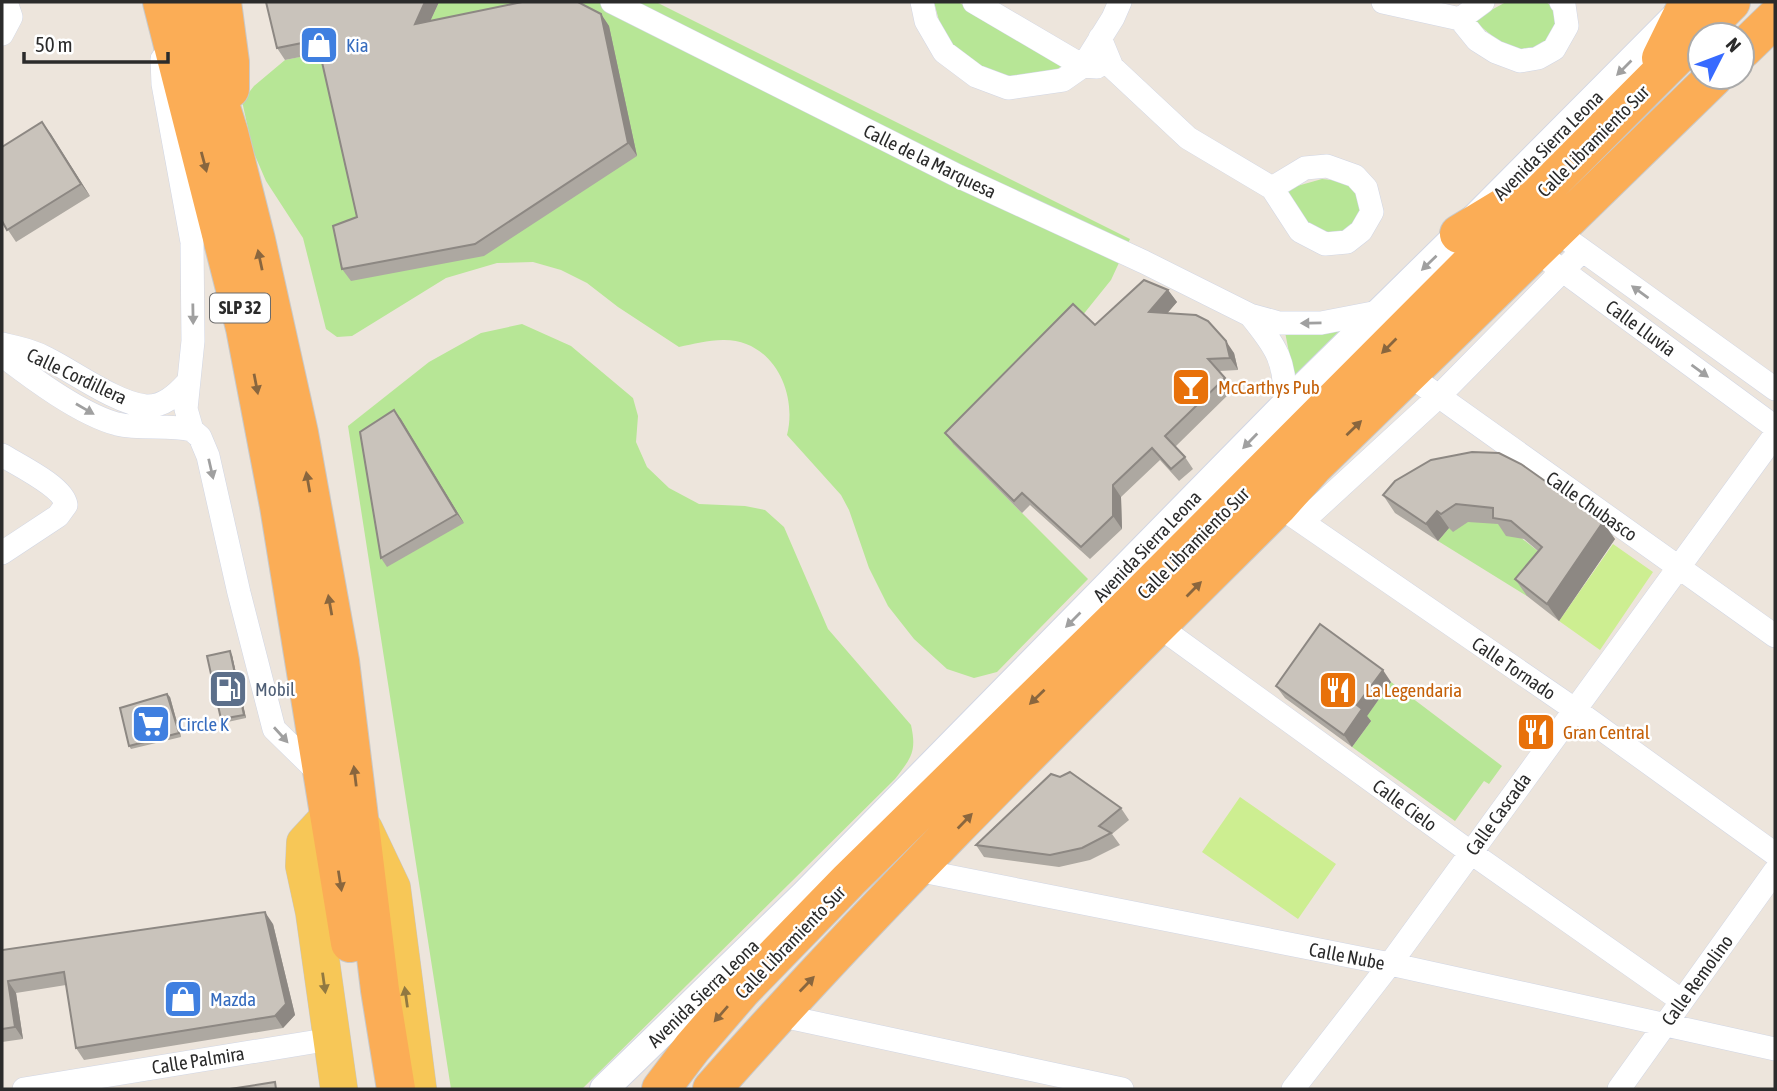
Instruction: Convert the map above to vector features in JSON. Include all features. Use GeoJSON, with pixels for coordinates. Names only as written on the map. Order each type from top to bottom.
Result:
{"type":"FeatureCollection","features":[{"type":"Feature","properties":{"kind":"highway","name":"SLP 32"},"geometry":{"type":"LineString","coordinates":[[170,2],[229,133],[299,433],[340,661],[351,948],[368,990],[396,1089]]}},
{"type":"Feature","properties":{"kind":"highway","name":"SLP 32"},"geometry":{"type":"LineString","coordinates":[[170,2],[245,328],[279,506],[322,776],[345,819],[368,990],[371,1089]]}},
{"type":"Feature","properties":{"kind":"highway"},"geometry":{"type":"LineString","coordinates":[[222,2],[230,62],[229,133]]}},
{"type":"Feature","properties":{"kind":"highway"},"geometry":{"type":"LineString","coordinates":[[1648,85],[1689,2]]}},
{"type":"Feature","properties":{"kind":"highway","name":"Calle Libramiento Sur"},"geometry":{"type":"LineString","coordinates":[[1277,504],[1313,467],[1424,386],[1545,239],[1562,173],[1731,2]]}},
{"type":"Feature","properties":{"kind":"highway"},"geometry":{"type":"LineString","coordinates":[[1756,36],[1775,18]]}},
{"type":"Feature","properties":{"kind":"highway","name":"Calle Libramiento Sur"},"geometry":{"type":"LineString","coordinates":[[661,1089],[742,990],[849,880],[1144,615],[1277,504],[1545,239],[1699,91]]}},
{"type":"Feature","properties":{"kind":"highway"},"geometry":{"type":"LineString","coordinates":[[1459,234],[1562,173]]}},
{"type":"Feature","properties":{"kind":"highway","name":"Calle Libramiento Sur"},"geometry":{"type":"LineString","coordinates":[[712,1089],[766,1028],[917,870],[1144,615]]}},
{"type":"Feature","properties":{"kind":"highway"},"geometry":{"type":"LineString","coordinates":[[804,895],[849,880]]}},
{"type":"Feature","properties":{"kind":"highway"},"geometry":{"type":"LineString","coordinates":[[314,912],[351,948]]}},
{"type":"Feature","properties":{"kind":"main road"},"geometry":{"type":"LineString","coordinates":[[339,1089],[314,912],[304,866],[305,843],[345,819],[392,888],[418,1089]]}},
{"type":"Feature","properties":{"kind":"street"},"geometry":{"type":"LineString","coordinates":[[2,34],[11,17],[6,2]]}},
{"type":"Feature","properties":{"kind":"street"},"geometry":{"type":"LineString","coordinates":[[170,2],[161,41],[163,84],[192,242],[193,341],[186,409],[192,430],[200,438],[208,456],[274,729],[322,776]]}},
{"type":"Feature","properties":{"kind":"street","name":"Calle de la Marquesa"},"geometry":{"type":"LineString","coordinates":[[612,2],[958,176],[1144,262],[1250,315],[1279,323],[1321,323],[1378,312]]}},
{"type":"Feature","properties":{"kind":"street"},"geometry":{"type":"LineString","coordinates":[[922,2],[926,21],[944,52],[976,76],[1008,88],[1062,80],[1083,66],[1120,2]]}},
{"type":"Feature","properties":{"kind":"street"},"geometry":{"type":"LineString","coordinates":[[974,2],[1083,66],[1112,67]]}},
{"type":"Feature","properties":{"kind":"street"},"geometry":{"type":"LineString","coordinates":[[1460,19],[1483,2]]}},
{"type":"Feature","properties":{"kind":"street"},"geometry":{"type":"LineString","coordinates":[[1396,3],[1460,19],[1477,40],[1496,52],[1520,61],[1538,58],[1554,49],[1567,26],[1564,5],[1561,2]]}},
{"type":"Feature","properties":{"kind":"street","name":"Avenida Sierra Leona"},"geometry":{"type":"LineString","coordinates":[[604,1089],[804,895],[1284,405],[1459,234],[1689,2]]}},
{"type":"Feature","properties":{"kind":"street"},"geometry":{"type":"LineString","coordinates":[[1100,38],[1112,67],[1188,138],[1272,188]]}},
{"type":"Feature","properties":{"kind":"street","name":"Calle Lluvia"},"geometry":{"type":"LineString","coordinates":[[1545,239],[1775,389]]}},
{"type":"Feature","properties":{"kind":"street","name":"Calle Lluvia"},"geometry":{"type":"LineString","coordinates":[[1545,239],[1775,427]]}},
{"type":"Feature","properties":{"kind":"street","name":"Calle de la Marquesa"},"geometry":{"type":"LineString","coordinates":[[1250,315],[1282,360],[1284,405]]}},
{"type":"Feature","properties":{"kind":"street","name":"Calle Cordillera"},"geometry":{"type":"LineString","coordinates":[[2,344],[35,353],[119,398],[144,406],[164,402],[176,395],[187,383]]}},
{"type":"Feature","properties":{"kind":"street","name":"Calle Cordillera"},"geometry":{"type":"LineString","coordinates":[[2,355],[39,383],[100,417],[135,427],[180,427],[192,430]]}},
{"type":"Feature","properties":{"kind":"street","name":"Calle Chubasco"},"geometry":{"type":"LineString","coordinates":[[1424,386],[1775,636]]}},
{"type":"Feature","properties":{"kind":"street","name":"Calle Cascada"},"geometry":{"type":"LineString","coordinates":[[1293,1089],[1390,964],[1775,435]]}},
{"type":"Feature","properties":{"kind":"street"},"geometry":{"type":"LineString","coordinates":[[2,455],[54,487],[65,499],[66,505],[58,516],[2,554]]}},
{"type":"Feature","properties":{"kind":"street","name":"Calle Tornado"},"geometry":{"type":"LineString","coordinates":[[1277,504],[1574,709],[1775,855]]}},
{"type":"Feature","properties":{"kind":"street","name":"Calle Cielo"},"geometry":{"type":"LineString","coordinates":[[1144,615],[1682,1001]]}},
{"type":"Feature","properties":{"kind":"street","name":"Calle Nube"},"geometry":{"type":"LineString","coordinates":[[917,870],[1390,964],[1775,1049]]}},
{"type":"Feature","properties":{"kind":"street","name":"Calle Remolino"},"geometry":{"type":"LineString","coordinates":[[1619,1089],[1775,871]]}},
{"type":"Feature","properties":{"kind":"street"},"geometry":{"type":"LineString","coordinates":[[737,1089],[766,1028],[1122,1089]]}},
{"type":"Feature","properties":{"kind":"street","name":"Calle Palmira"},"geometry":{"type":"LineString","coordinates":[[24,1089],[331,1039]]}},
{"type":"Feature","properties":{"kind":"green space"},"geometry":{"type":"Polygon","coordinates":[[[439,2],[656,2],[1130,239],[1111,280],[1082,316],[954,445],[1088,579],[997,672],[974,678],[947,669],[914,639],[888,606],[869,568],[841,495],[787,435],[789,402],[785,386],[768,358],[755,348],[740,342],[723,340],[679,347],[587,283],[561,270],[533,262],[497,263],[446,278],[352,336],[337,337],[326,329],[303,238],[266,181],[253,151],[242,101],[254,86],[285,60],[426,30],[439,2]]]}},
{"type":"Feature","properties":{"kind":"green space"},"geometry":{"type":"Polygon","coordinates":[[[934,2],[958,2],[1065,64],[1042,79],[1012,81],[962,56],[943,35],[934,2]]]}},
{"type":"Feature","properties":{"kind":"green space"},"geometry":{"type":"Polygon","coordinates":[[[1506,2],[1546,2],[1555,9],[1561,25],[1535,53],[1502,44],[1473,20],[1506,2]]]}},
{"type":"Feature","properties":{"kind":"green space"},"geometry":{"type":"Polygon","coordinates":[[[1322,179],[1349,182],[1361,196],[1363,216],[1349,233],[1330,236],[1304,221],[1287,200],[1290,188],[1322,179]]]}},
{"type":"Feature","properties":{"kind":"green space"},"geometry":{"type":"Polygon","coordinates":[[[522,324],[571,346],[633,398],[638,416],[636,442],[647,467],[669,488],[699,504],[745,506],[765,510],[784,527],[828,629],[911,725],[913,748],[909,760],[895,779],[582,1089],[451,1089],[348,426],[429,362],[481,333],[522,324]]]}},
{"type":"Feature","properties":{"kind":"green space"},"geometry":{"type":"Polygon","coordinates":[[[1346,330],[1295,383],[1285,332],[1346,330]]]}},
{"type":"Feature","properties":{"kind":"green space"},"geometry":{"type":"Polygon","coordinates":[[[1473,518],[1505,525],[1554,564],[1527,596],[1438,541],[1449,528],[1473,518]]]}},
{"type":"Feature","properties":{"kind":"green space"},"geometry":{"type":"Polygon","coordinates":[[[1613,544],[1653,572],[1600,650],[1559,621],[1613,544]]]}},
{"type":"Feature","properties":{"kind":"green space"},"geometry":{"type":"Polygon","coordinates":[[[1391,682],[1502,766],[1489,784],[1484,781],[1455,821],[1352,747],[1371,721],[1366,717],[1391,682]]]}},
{"type":"Feature","properties":{"kind":"green space"},"geometry":{"type":"Polygon","coordinates":[[[1240,797],[1336,864],[1298,919],[1202,852],[1240,797]]]}},
{"type":"Feature","properties":{"kind":"building"},"geometry":{"type":"Polygon","coordinates":[[[266,2],[425,2],[415,24],[522,2],[578,2],[601,14],[628,143],[475,244],[342,269],[333,226],[357,217],[317,40],[277,48],[266,2]]]}},
{"type":"Feature","properties":{"kind":"building"},"geometry":{"type":"Polygon","coordinates":[[[42,122],[81,184],[7,230],[2,221],[2,147],[42,122]]]}},
{"type":"Feature","properties":{"kind":"building"},"geometry":{"type":"Polygon","coordinates":[[[1144,280],[1168,290],[1149,312],[1196,315],[1208,321],[1226,341],[1230,358],[1208,359],[1225,378],[1165,436],[1185,457],[1171,469],[1152,448],[1113,485],[1113,516],[1081,547],[1022,493],[1014,501],[945,433],[1073,304],[1095,325],[1144,280]]]}},
{"type":"Feature","properties":{"kind":"building"},"geometry":{"type":"Polygon","coordinates":[[[394,410],[457,514],[381,558],[360,432],[394,410]]]}},
{"type":"Feature","properties":{"kind":"building"},"geometry":{"type":"Polygon","coordinates":[[[1472,452],[1499,453],[1521,464],[1603,522],[1547,604],[1515,579],[1542,547],[1511,521],[1493,518],[1493,508],[1456,504],[1441,514],[1437,511],[1426,524],[1383,495],[1395,481],[1431,460],[1472,452]]]}},
{"type":"Feature","properties":{"kind":"building","name":"La Legendaria"},"geometry":{"type":"Polygon","coordinates":[[[1320,624],[1383,670],[1357,705],[1362,709],[1344,735],[1276,686],[1320,624]]]}},
{"type":"Feature","properties":{"kind":"building","name":"Mobil"},"geometry":{"type":"Polygon","coordinates":[[[230,651],[244,715],[221,719],[207,656],[230,651]]]}},
{"type":"Feature","properties":{"kind":"building","name":"Circle K"},"geometry":{"type":"Polygon","coordinates":[[[167,694],[179,733],[129,746],[120,708],[167,694]]]}},
{"type":"Feature","properties":{"kind":"building"},"geometry":{"type":"Polygon","coordinates":[[[1070,772],[1121,808],[1099,826],[1111,833],[1082,848],[1050,855],[976,845],[1051,774],[1060,777],[1070,772]]]}},
{"type":"Feature","properties":{"kind":"building","name":"Mazda"},"geometry":{"type":"Polygon","coordinates":[[[265,912],[286,1004],[275,1016],[76,1048],[64,972],[8,981],[15,1027],[2,1029],[2,950],[265,912]]]}},
{"type":"Feature","properties":{"kind":"building"},"geometry":{"type":"Polygon","coordinates":[[[275,1082],[276,1089],[230,1089],[275,1082]]]}},
{"type":"Feature","properties":{"kind":"place","name":"Kia"},"geometry":{"type":"Point","coordinates":[319,45]}},
{"type":"Feature","properties":{"kind":"place","name":"McCarthys Pub"},"geometry":{"type":"Point","coordinates":[1191,387]}},
{"type":"Feature","properties":{"kind":"place","name":"Mobil"},"geometry":{"type":"Point","coordinates":[228,689]}},
{"type":"Feature","properties":{"kind":"place","name":"La Legendaria"},"geometry":{"type":"Point","coordinates":[1338,690]}},
{"type":"Feature","properties":{"kind":"place","name":"Circle K"},"geometry":{"type":"Point","coordinates":[151,724]}},
{"type":"Feature","properties":{"kind":"place","name":"Gran Central"},"geometry":{"type":"Point","coordinates":[1536,732]}},
{"type":"Feature","properties":{"kind":"place","name":"Mazda"},"geometry":{"type":"Point","coordinates":[183,999]}}]}
